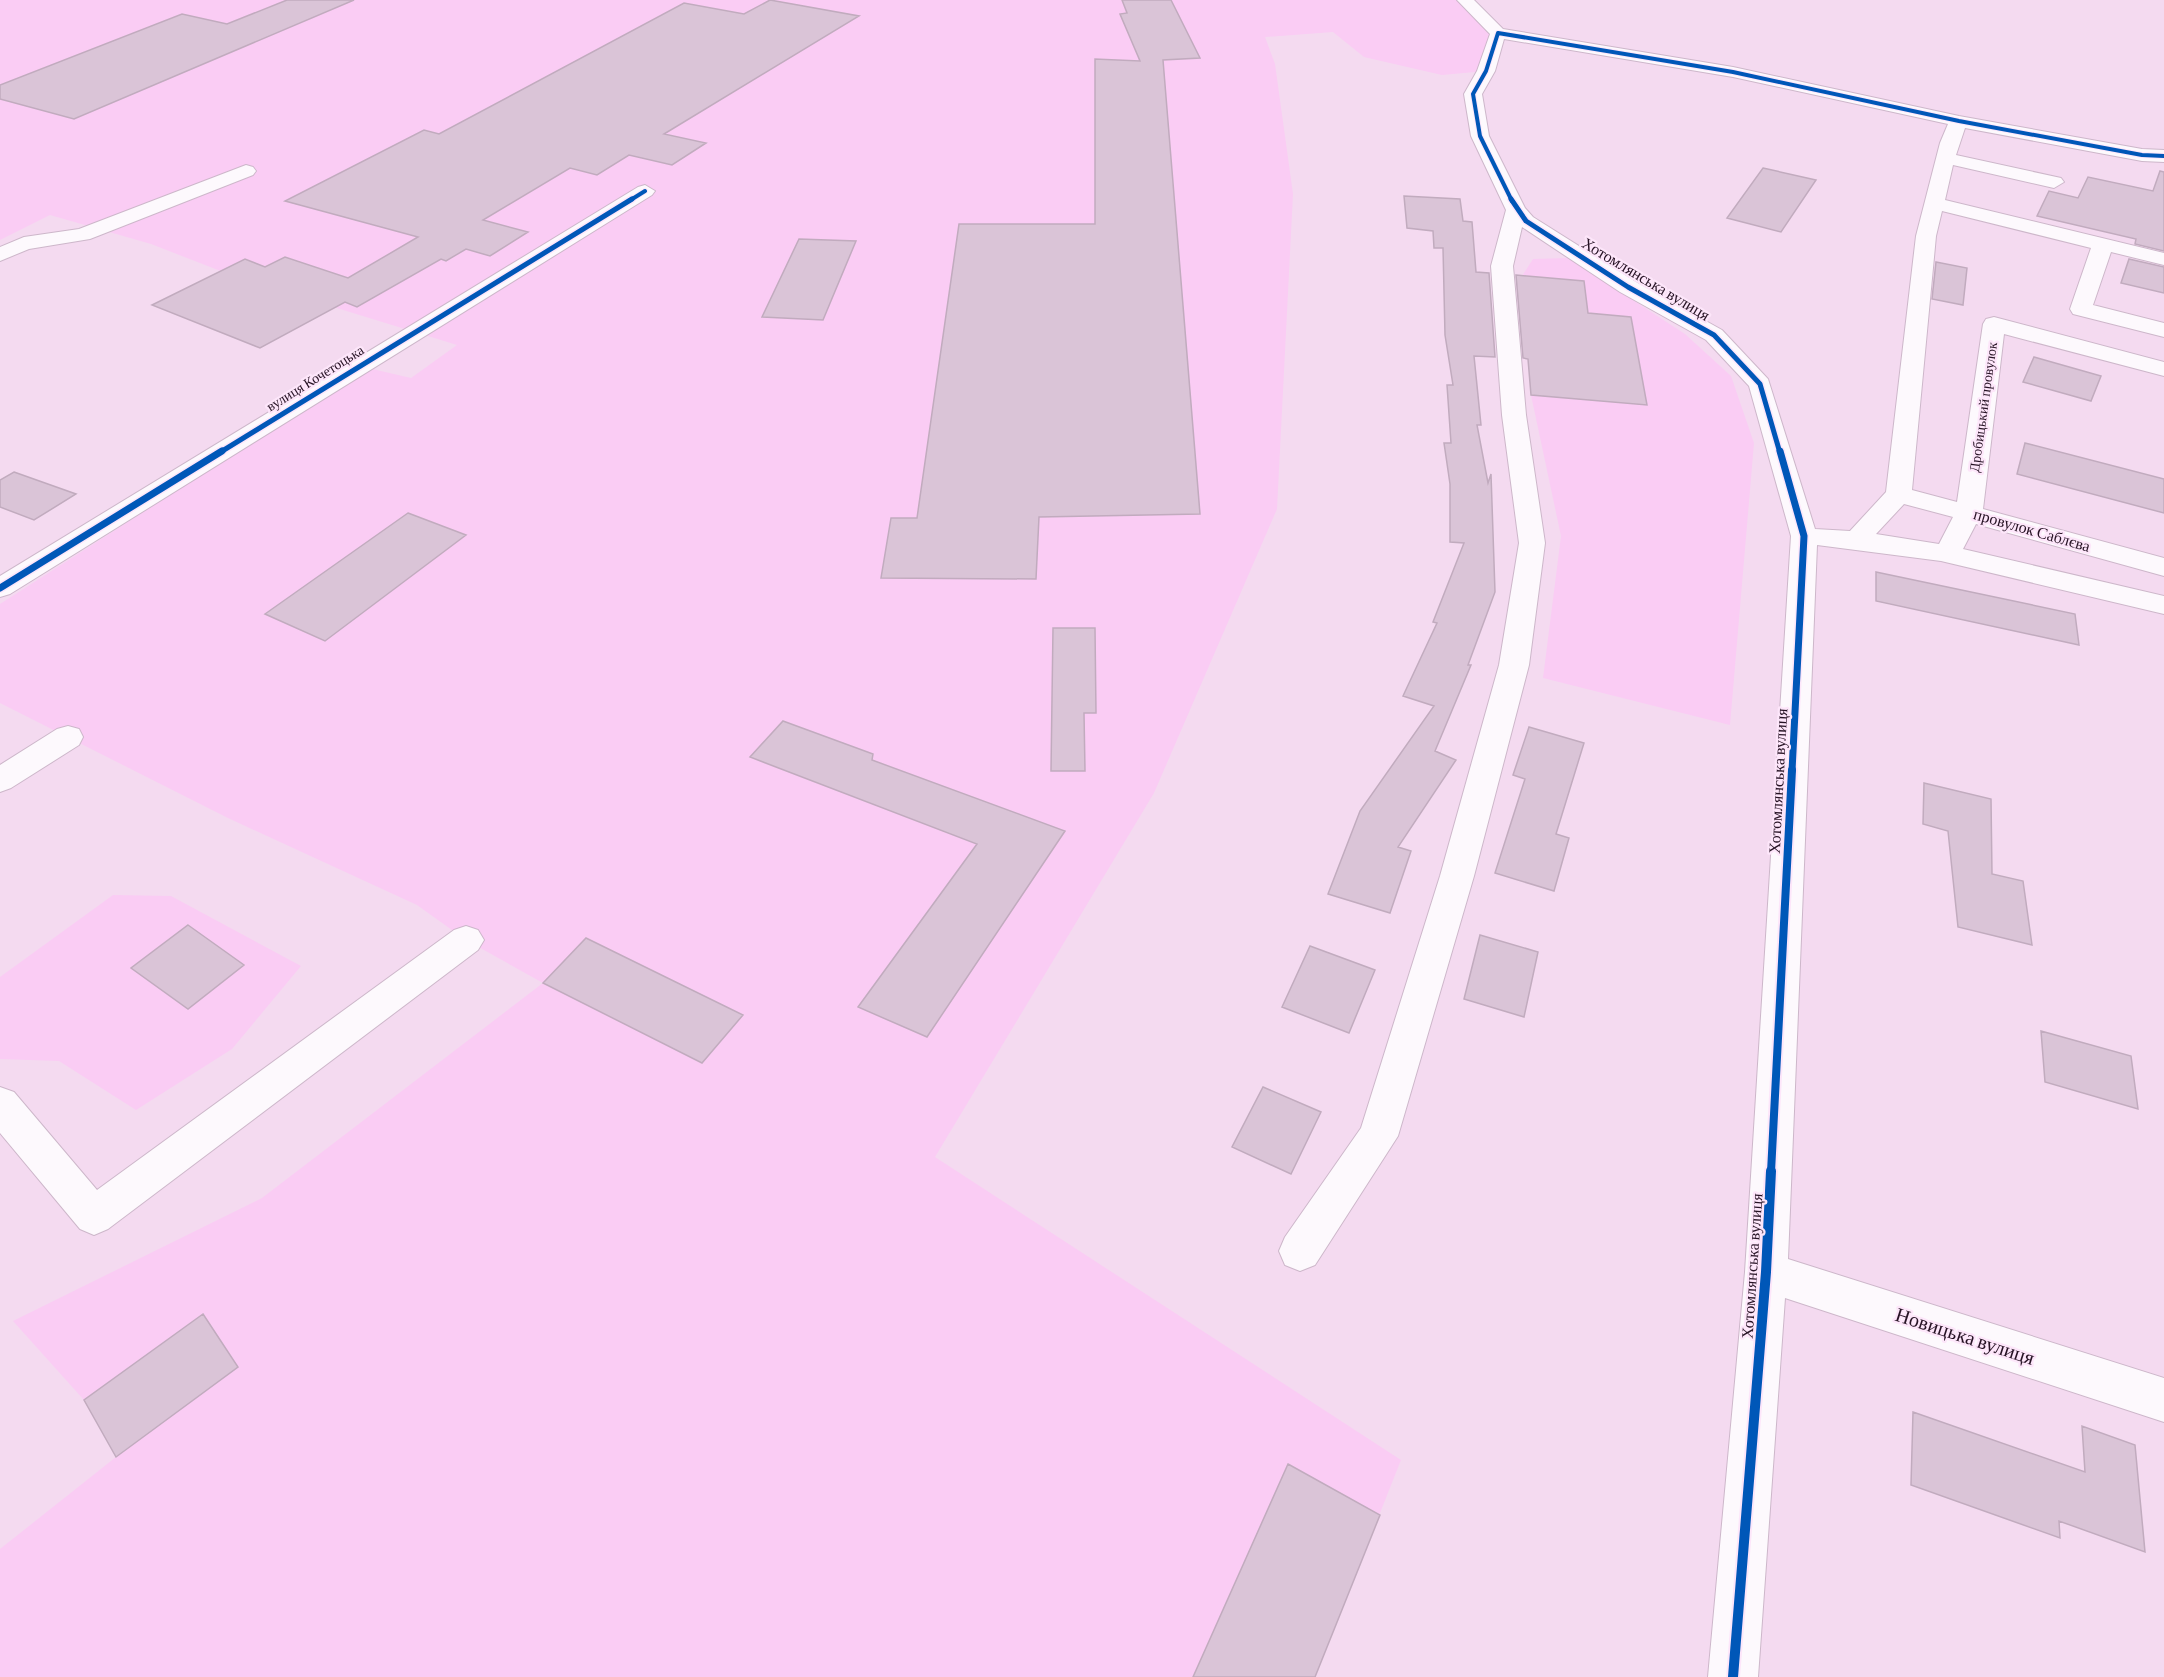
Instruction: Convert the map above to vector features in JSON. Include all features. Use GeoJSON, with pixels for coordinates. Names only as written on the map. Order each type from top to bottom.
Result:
{"type":"FeatureCollection","features":[{"type":"Feature","properties":{"kind":"street"},"geometry":{"type":"LineString","coordinates":[[1465,0],[1498,33],[1733,72],[1959,121],[2142,155],[2164,156]]}},
{"type":"Feature","properties":{"kind":"street","name":"Хотомлянська вулиця"},"geometry":{"type":"LineString","coordinates":[[1498,33],[1486,71],[1473,94],[1480,136],[1516,210],[1526,221],[1628,287],[1714,335],[1760,384],[1804,536],[1766,1272],[1733,1677]]}},
{"type":"Feature","properties":{"kind":"street"},"geometry":{"type":"LineString","coordinates":[[1858,538],[1899,494],[1926,236],[1947,151],[1959,121]]}},
{"type":"Feature","properties":{"kind":"street"},"geometry":{"type":"LineString","coordinates":[[1947,151],[2054,182]]}},
{"type":"Feature","properties":{"kind":"street"},"geometry":{"type":"LineString","coordinates":[[0,255],[24,243],[83,235],[246,171]]}},
{"type":"Feature","properties":{"kind":"street","name":"вулиця Кочетоцька"},"geometry":{"type":"LineString","coordinates":[[0,588],[645,191]]}},
{"type":"Feature","properties":{"kind":"street"},"geometry":{"type":"LineString","coordinates":[[1934,203],[2164,259]]}},
{"type":"Feature","properties":{"kind":"street"},"geometry":{"type":"LineString","coordinates":[[1300,1251],[1378,1136],[1458,876],[1514,665],[1532,543],[1514,415],[1502,266],[1516,210]]}},
{"type":"Feature","properties":{"kind":"street"},"geometry":{"type":"LineString","coordinates":[[2103,244],[2081,309],[2164,330]]}},
{"type":"Feature","properties":{"kind":"street","name":"Дробицький провулок"},"geometry":{"type":"LineString","coordinates":[[1947,552],[1969,512],[1994,324],[2164,369]]}},
{"type":"Feature","properties":{"kind":"street","name":"провулок Саблєва"},"geometry":{"type":"LineString","coordinates":[[1899,494],[2164,567]]}},
{"type":"Feature","properties":{"kind":"street"},"geometry":{"type":"LineString","coordinates":[[1804,536],[1858,538],[1947,552],[2163,609]]}},
{"type":"Feature","properties":{"kind":"street"},"geometry":{"type":"LineString","coordinates":[[0,780],[68,737]]}},
{"type":"Feature","properties":{"kind":"street"},"geometry":{"type":"LineString","coordinates":[[0,1104],[94,1216],[466,940]]}},
{"type":"Feature","properties":{"kind":"street","name":"Новицька вулиця"},"geometry":{"type":"LineString","coordinates":[[1766,1272],[2164,1400]]}},
{"type":"Feature","properties":{"kind":"shaded area"},"geometry":{"type":"Polygon","coordinates":[[[0,0],[1465,0],[1498,33],[1486,71],[1442,75],[1364,57],[1333,32],[1265,37],[1275,64],[1293,194],[1277,509],[1154,793],[935,1157],[1401,1460],[1315,1677],[0,1677],[0,1549],[116,1457],[84,1400],[13,1321],[262,1198],[543,983],[466,940],[417,905],[228,818],[0,703],[0,604],[368,368],[411,378],[457,345],[236,277],[151,244],[50,215],[0,240],[0,0]]]}},
{"type":"Feature","properties":{"kind":"shaded area"},"geometry":{"type":"Polygon","coordinates":[[[1568,258],[1685,334],[1731,376],[1754,443],[1730,725],[1543,678],[1561,536],[1531,395],[1522,276],[1533,259],[1568,258]]]}},
{"type":"Feature","properties":{"kind":"shaded area"},"geometry":{"type":"Polygon","coordinates":[[[113,895],[171,896],[301,966],[232,1049],[136,1110],[59,1061],[0,1059],[0,977],[113,895]]]}},
{"type":"Feature","properties":{"kind":"building"},"geometry":{"type":"Polygon","coordinates":[[[287,0],[354,0],[74,119],[0,99],[0,85],[182,14],[227,24],[287,0]]]}},
{"type":"Feature","properties":{"kind":"building"},"geometry":{"type":"Polygon","coordinates":[[[770,0],[859,16],[664,134],[706,143],[672,165],[629,155],[597,175],[570,168],[483,220],[528,232],[490,256],[466,249],[446,261],[441,259],[357,307],[345,302],[260,348],[152,305],[245,259],[265,267],[285,257],[348,278],[418,237],[285,201],[424,130],[439,134],[684,3],[744,14],[770,0]]]}},
{"type":"Feature","properties":{"kind":"building"},"geometry":{"type":"Polygon","coordinates":[[[1122,0],[1171,0],[1200,58],[1163,60],[1200,514],[1039,517],[1036,579],[881,578],[891,518],[917,518],[959,224],[1095,224],[1095,59],[1140,61],[1120,14],[1127,13],[1122,0]]]}},
{"type":"Feature","properties":{"kind":"building"},"geometry":{"type":"Polygon","coordinates":[[[1763,168],[1816,180],[1781,232],[1727,218],[1763,168]]]}},
{"type":"Feature","properties":{"kind":"building"},"geometry":{"type":"Polygon","coordinates":[[[2160,171],[2164,172],[2164,251],[2135,244],[2136,239],[2037,216],[2049,191],[2078,198],[2088,177],[2153,191],[2160,171]]]}},
{"type":"Feature","properties":{"kind":"building"},"geometry":{"type":"Polygon","coordinates":[[[1404,196],[1460,199],[1463,221],[1472,222],[1476,272],[1489,273],[1495,357],[1474,356],[1481,425],[1477,425],[1488,483],[1491,474],[1495,592],[1468,665],[1471,665],[1435,751],[1456,760],[1398,847],[1411,851],[1390,913],[1328,894],[1360,811],[1434,706],[1403,696],[1437,623],[1433,622],[1464,543],[1450,542],[1450,484],[1444,443],[1451,443],[1447,385],[1453,385],[1445,335],[1443,248],[1434,248],[1433,231],[1407,228],[1404,196]]]}},
{"type":"Feature","properties":{"kind":"building"},"geometry":{"type":"Polygon","coordinates":[[[799,239],[856,241],[823,320],[762,317],[799,239]]]}},
{"type":"Feature","properties":{"kind":"building"},"geometry":{"type":"Polygon","coordinates":[[[2129,259],[2164,267],[2164,293],[2121,283],[2129,259]]]}},
{"type":"Feature","properties":{"kind":"building"},"geometry":{"type":"Polygon","coordinates":[[[1936,262],[1967,268],[1963,305],[1932,299],[1936,262]]]}},
{"type":"Feature","properties":{"kind":"building"},"geometry":{"type":"Polygon","coordinates":[[[1516,275],[1584,281],[1588,313],[1631,317],[1647,405],[1531,395],[1528,359],[1523,358],[1516,275]]]}},
{"type":"Feature","properties":{"kind":"building"},"geometry":{"type":"Polygon","coordinates":[[[2034,357],[2101,376],[2091,401],[2023,382],[2034,357]]]}},
{"type":"Feature","properties":{"kind":"building"},"geometry":{"type":"Polygon","coordinates":[[[2025,443],[2164,479],[2164,513],[2017,474],[2025,443]]]}},
{"type":"Feature","properties":{"kind":"building"},"geometry":{"type":"Polygon","coordinates":[[[14,472],[76,494],[34,520],[0,507],[0,480],[14,472]]]}},
{"type":"Feature","properties":{"kind":"building"},"geometry":{"type":"Polygon","coordinates":[[[408,513],[466,535],[325,641],[265,614],[408,513]]]}},
{"type":"Feature","properties":{"kind":"building"},"geometry":{"type":"Polygon","coordinates":[[[1876,572],[2075,614],[2079,645],[1876,601],[1876,572]]]}},
{"type":"Feature","properties":{"kind":"building"},"geometry":{"type":"Polygon","coordinates":[[[1053,628],[1095,628],[1096,713],[1084,713],[1085,771],[1051,771],[1053,628]]]}},
{"type":"Feature","properties":{"kind":"building"},"geometry":{"type":"Polygon","coordinates":[[[783,721],[873,754],[872,760],[1065,831],[927,1037],[858,1007],[977,844],[750,757],[783,721]]]}},
{"type":"Feature","properties":{"kind":"building"},"geometry":{"type":"Polygon","coordinates":[[[1529,727],[1584,743],[1556,834],[1569,838],[1554,891],[1495,873],[1525,779],[1513,775],[1529,727]]]}},
{"type":"Feature","properties":{"kind":"building"},"geometry":{"type":"Polygon","coordinates":[[[1924,783],[1991,799],[1992,874],[2023,881],[2032,945],[1958,927],[1948,831],[1923,824],[1924,783]]]}},
{"type":"Feature","properties":{"kind":"building"},"geometry":{"type":"Polygon","coordinates":[[[188,925],[244,965],[188,1009],[131,968],[188,925]]]}},
{"type":"Feature","properties":{"kind":"building"},"geometry":{"type":"Polygon","coordinates":[[[1480,935],[1538,952],[1524,1017],[1464,999],[1480,935]]]}},
{"type":"Feature","properties":{"kind":"building"},"geometry":{"type":"Polygon","coordinates":[[[586,938],[743,1015],[702,1063],[543,983],[586,938]]]}},
{"type":"Feature","properties":{"kind":"building"},"geometry":{"type":"Polygon","coordinates":[[[1310,946],[1375,970],[1349,1033],[1282,1007],[1310,946]]]}},
{"type":"Feature","properties":{"kind":"building"},"geometry":{"type":"Polygon","coordinates":[[[2041,1031],[2131,1056],[2138,1109],[2045,1082],[2041,1031]]]}},
{"type":"Feature","properties":{"kind":"building"},"geometry":{"type":"Polygon","coordinates":[[[1263,1087],[1321,1112],[1291,1174],[1232,1147],[1263,1087]]]}},
{"type":"Feature","properties":{"kind":"building"},"geometry":{"type":"Polygon","coordinates":[[[203,1314],[238,1367],[116,1457],[84,1400],[203,1314]]]}},
{"type":"Feature","properties":{"kind":"building"},"geometry":{"type":"Polygon","coordinates":[[[1913,1412],[2085,1472],[2082,1426],[2135,1445],[2145,1552],[2059,1521],[2060,1538],[1911,1485],[1913,1412]]]}},
{"type":"Feature","properties":{"kind":"building"},"geometry":{"type":"Polygon","coordinates":[[[1288,1464],[1380,1515],[1315,1677],[1193,1677],[1288,1464]]]}},
{"type":"Feature","properties":{"kind":"cycle path"},"geometry":{"type":"LineString","coordinates":[[1733,1677],[1766,1272],[1804,536],[1760,384],[1714,335],[1628,287],[1526,221],[1516,210],[1480,136],[1473,94],[1486,71],[1498,33],[1733,72],[1959,121],[2142,155],[2164,156]]}},
{"type":"Feature","properties":{"kind":"cycle path"},"geometry":{"type":"LineString","coordinates":[[0,588],[645,191]]}}]}
